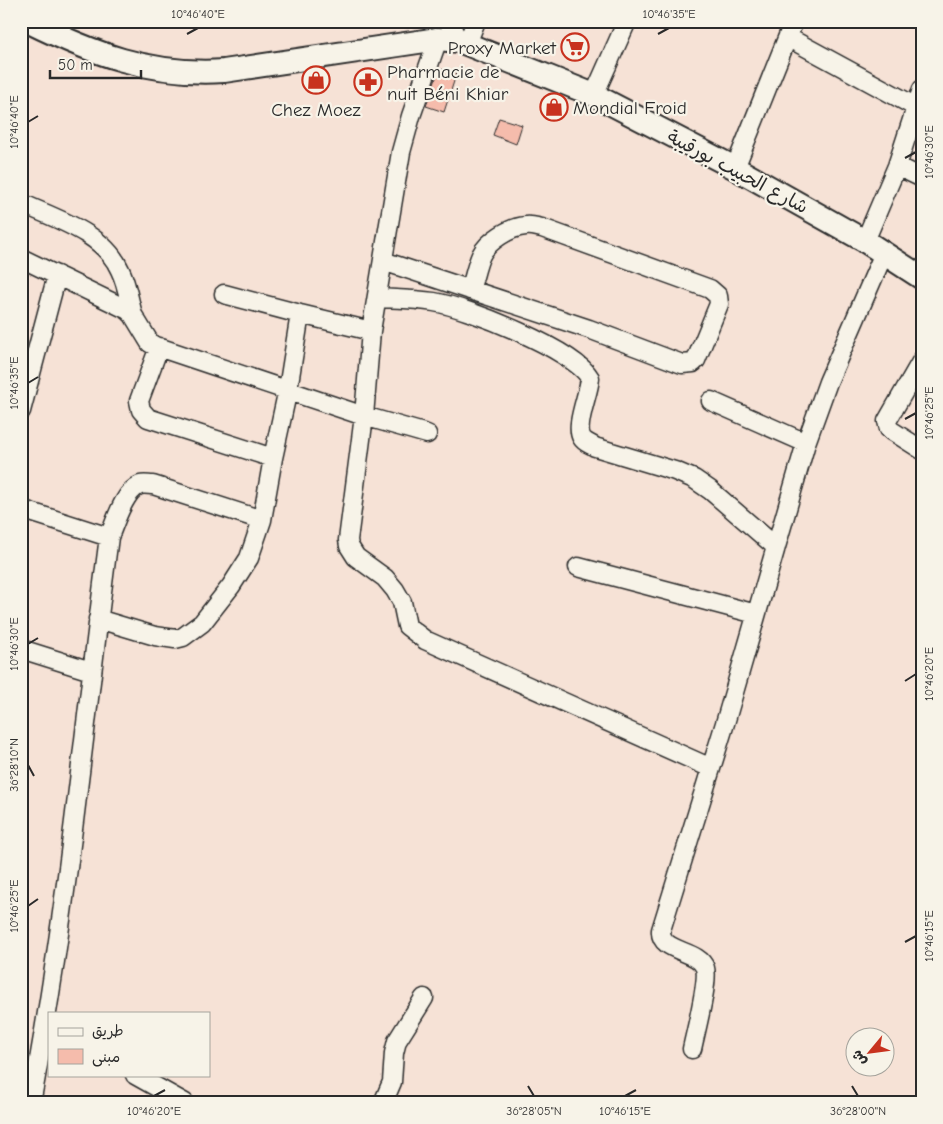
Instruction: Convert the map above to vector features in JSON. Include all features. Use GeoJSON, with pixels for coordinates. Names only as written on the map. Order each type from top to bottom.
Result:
{"type":"FeatureCollection","features":[{"type":"Feature","properties":{"kind":"main road"},"geometry":{"type":"LineString","coordinates":[[27,21],[62,29],[113,58],[135,65],[189,72],[224,71],[453,36]]}},
{"type":"Feature","properties":{"kind":"main road","name":"شارع الحبيب بورقيبة"},"geometry":{"type":"LineString","coordinates":[[453,36],[594,95],[735,168],[865,241],[922,278]]}},
{"type":"Feature","properties":{"kind":"street"},"geometry":{"type":"LineString","coordinates":[[476,21],[453,36],[411,116],[401,152],[371,330],[364,416],[348,540],[349,546],[356,557],[385,578],[396,590],[402,602],[405,622],[410,629],[425,640],[711,768]]}},
{"type":"Feature","properties":{"kind":"street"},"geometry":{"type":"LineString","coordinates":[[594,95],[627,21]]}},
{"type":"Feature","properties":{"kind":"street"},"geometry":{"type":"LineString","coordinates":[[735,168],[791,30],[916,108]]}},
{"type":"Feature","properties":{"kind":"street"},"geometry":{"type":"LineString","coordinates":[[865,241],[897,166],[922,90]]}},
{"type":"Feature","properties":{"kind":"street"},"geometry":{"type":"LineString","coordinates":[[897,166],[922,178]]}},
{"type":"Feature","properties":{"kind":"street"},"geometry":{"type":"LineString","coordinates":[[21,203],[86,234],[107,250],[120,270],[133,315],[150,343],[364,416],[427,434]]}},
{"type":"Feature","properties":{"kind":"street"},"geometry":{"type":"LineString","coordinates":[[383,261],[688,364],[693,363],[698,355],[719,304],[718,296],[710,289],[550,231],[526,226],[501,235],[484,251],[480,256],[470,290]]}},
{"type":"Feature","properties":{"kind":"street"},"geometry":{"type":"LineString","coordinates":[[692,1049],[706,981],[705,968],[697,958],[666,942],[660,933],[711,768],[806,443],[828,382],[884,254]]}},
{"type":"Feature","properties":{"kind":"street"},"geometry":{"type":"LineString","coordinates":[[21,258],[122,307],[133,315]]}},
{"type":"Feature","properties":{"kind":"street"},"geometry":{"type":"LineString","coordinates":[[21,411],[57,275]]}},
{"type":"Feature","properties":{"kind":"street"},"geometry":{"type":"LineString","coordinates":[[224,294],[371,330]]}},
{"type":"Feature","properties":{"kind":"street"},"geometry":{"type":"LineString","coordinates":[[376,298],[434,302],[456,308],[532,338],[575,362],[590,378],[580,428],[581,437],[584,441],[595,447],[675,471],[694,479],[710,490],[776,547]]}},
{"type":"Feature","properties":{"kind":"street"},"geometry":{"type":"LineString","coordinates":[[98,619],[155,636],[176,639],[183,637],[202,623],[231,586],[249,558],[262,520],[288,389],[300,314]]}},
{"type":"Feature","properties":{"kind":"street"},"geometry":{"type":"LineString","coordinates":[[159,347],[140,401],[141,410],[148,418],[273,458]]}},
{"type":"Feature","properties":{"kind":"street"},"geometry":{"type":"LineString","coordinates":[[922,360],[886,424],[889,429],[922,450]]}},
{"type":"Feature","properties":{"kind":"street"},"geometry":{"type":"LineString","coordinates":[[710,401],[806,443]]}},
{"type":"Feature","properties":{"kind":"street"},"geometry":{"type":"LineString","coordinates":[[49,1012],[109,537],[127,498],[135,488],[146,485],[153,485],[262,520]]}},
{"type":"Feature","properties":{"kind":"street"},"geometry":{"type":"LineString","coordinates":[[21,509],[109,537]]}},
{"type":"Feature","properties":{"kind":"street"},"geometry":{"type":"LineString","coordinates":[[578,567],[756,614]]}},
{"type":"Feature","properties":{"kind":"street"},"geometry":{"type":"LineString","coordinates":[[21,649],[91,671]]}},
{"type":"Feature","properties":{"kind":"street"},"geometry":{"type":"LineString","coordinates":[[383,1103],[392,1082],[394,1053],[397,1042],[424,998]]}},
{"type":"Feature","properties":{"kind":"street"},"geometry":{"type":"LineString","coordinates":[[31,1103],[47,1025]]}},
{"type":"Feature","properties":{"kind":"street"},"geometry":{"type":"LineString","coordinates":[[137,1076],[186,1103]]}},
{"type":"Feature","properties":{"kind":"building"},"geometry":{"type":"Polygon","coordinates":[[[439,69],[457,72],[444,112],[426,106],[439,69]]]}},
{"type":"Feature","properties":{"kind":"building"},"geometry":{"type":"Polygon","coordinates":[[[499,118],[522,125],[516,144],[493,135],[499,118]]]}},
{"type":"Feature","properties":{"kind":"place","name":"Proxy Market"},"geometry":{"type":"Point","coordinates":[575,47]}},
{"type":"Feature","properties":{"kind":"place","name":"Chez Moez"},"geometry":{"type":"Point","coordinates":[316,80]}},
{"type":"Feature","properties":{"kind":"place","name":"Pharmacie de nuit Béni Khiar"},"geometry":{"type":"Point","coordinates":[368,82]}},
{"type":"Feature","properties":{"kind":"place","name":"Mondial Froid"},"geometry":{"type":"Point","coordinates":[554,107]}}]}
